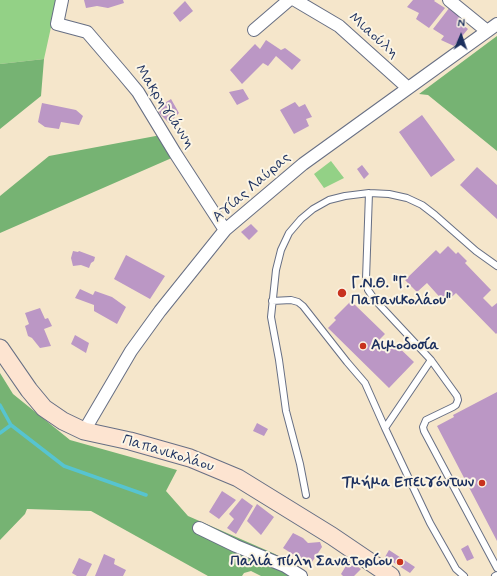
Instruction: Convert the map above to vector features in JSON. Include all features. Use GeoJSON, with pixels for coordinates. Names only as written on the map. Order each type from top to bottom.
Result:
{"type":"FeatureCollection","features":[{"type":"Feature","properties":{"kind":"main road","name":"Παπανικολάου"},"geometry":{"type":"LineString","coordinates":[[0,348],[29,390],[44,408],[63,421],[84,431],[130,441],[190,458],[238,478],[332,536],[391,576]]}},
{"type":"Feature","properties":{"kind":"street","name":"Μακρηγιάννη"},"geometry":{"type":"LineString","coordinates":[[62,0],[57,24],[87,32],[138,92],[175,154],[225,230]]}},
{"type":"Feature","properties":{"kind":"street"},"geometry":{"type":"LineString","coordinates":[[254,30],[289,0]]}},
{"type":"Feature","properties":{"kind":"street","name":"Μιαούλη"},"geometry":{"type":"LineString","coordinates":[[295,0],[339,26],[408,88]]}},
{"type":"Feature","properties":{"kind":"street"},"geometry":{"type":"LineString","coordinates":[[449,0],[492,27]]}},
{"type":"Feature","properties":{"kind":"street","name":"Αγίας Λαύρας"},"geometry":{"type":"LineString","coordinates":[[84,431],[131,351],[160,311],[225,230],[303,164],[492,27]]}},
{"type":"Feature","properties":{"kind":"street"},"geometry":{"type":"LineString","coordinates":[[199,528],[236,546],[285,566],[301,576]]}},
{"type":"Feature","properties":{"kind":"lane"},"geometry":{"type":"LineString","coordinates":[[369,193],[366,280],[368,290],[375,300],[431,360],[457,396],[458,400],[453,407],[426,420],[423,427],[497,568]]}},
{"type":"Feature","properties":{"kind":"lane"},"geometry":{"type":"LineString","coordinates":[[306,495],[300,464],[286,411],[271,317],[276,270],[281,250],[289,233],[301,219],[313,209],[329,200],[369,193],[389,194],[407,198],[422,206],[435,215],[476,251],[497,266]]}},
{"type":"Feature","properties":{"kind":"lane"},"geometry":{"type":"LineString","coordinates":[[272,301],[291,300],[298,302],[303,306],[365,383],[430,523],[451,560],[464,576]]}},
{"type":"Feature","properties":{"kind":"lane"},"geometry":{"type":"LineString","coordinates":[[385,428],[431,360]]}},
{"type":"Feature","properties":{"kind":"green space"},"geometry":{"type":"Polygon","coordinates":[[[0,0],[57,0],[44,59],[0,64],[0,0]]]}},
{"type":"Feature","properties":{"kind":"green space"},"geometry":{"type":"Polygon","coordinates":[[[497,36],[497,151],[428,95],[419,94],[497,36]]]}},
{"type":"Feature","properties":{"kind":"green space"},"geometry":{"type":"Polygon","coordinates":[[[44,59],[41,96],[0,129],[0,64],[44,59]]]}},
{"type":"Feature","properties":{"kind":"green space"},"geometry":{"type":"Polygon","coordinates":[[[161,135],[174,157],[0,233],[0,196],[49,156],[161,135]]]}},
{"type":"Feature","properties":{"kind":"green space"},"geometry":{"type":"Polygon","coordinates":[[[331,161],[344,178],[324,188],[314,174],[331,161]]]}},
{"type":"Feature","properties":{"kind":"green space"},"geometry":{"type":"Polygon","coordinates":[[[0,373],[13,394],[70,440],[177,470],[166,491],[188,516],[275,554],[302,571],[298,576],[261,576],[251,571],[244,573],[242,576],[208,576],[91,511],[27,509],[25,514],[0,540],[0,373]]]}},
{"type":"Feature","properties":{"kind":"building"},"geometry":{"type":"Polygon","coordinates":[[[84,0],[123,0],[124,3],[108,8],[97,6],[86,8],[84,0]]]}},
{"type":"Feature","properties":{"kind":"building"},"geometry":{"type":"Polygon","coordinates":[[[413,0],[435,0],[434,1],[445,8],[429,28],[416,19],[419,13],[407,7],[413,0]]]}},
{"type":"Feature","properties":{"kind":"building"},"geometry":{"type":"Polygon","coordinates":[[[185,1],[193,11],[180,22],[173,13],[185,1]]]}},
{"type":"Feature","properties":{"kind":"building"},"geometry":{"type":"Polygon","coordinates":[[[450,7],[463,17],[458,21],[468,29],[454,46],[441,40],[444,36],[433,29],[450,7]]]}},
{"type":"Feature","properties":{"kind":"building"},"geometry":{"type":"Polygon","coordinates":[[[266,40],[281,50],[285,48],[301,60],[292,70],[276,56],[268,66],[263,63],[242,84],[230,70],[255,44],[260,49],[266,40]]]}},
{"type":"Feature","properties":{"kind":"building"},"geometry":{"type":"Polygon","coordinates":[[[243,89],[249,99],[237,105],[229,92],[243,89]]]}},
{"type":"Feature","properties":{"kind":"building"},"geometry":{"type":"Polygon","coordinates":[[[171,99],[179,113],[169,123],[160,114],[157,108],[171,99]]]}},
{"type":"Feature","properties":{"kind":"building"},"geometry":{"type":"Polygon","coordinates":[[[295,102],[299,107],[305,104],[312,117],[306,119],[309,126],[294,134],[280,110],[295,102]]]}},
{"type":"Feature","properties":{"kind":"building"},"geometry":{"type":"Polygon","coordinates":[[[42,103],[76,110],[83,116],[79,125],[61,122],[59,129],[45,127],[38,122],[42,103]]]}},
{"type":"Feature","properties":{"kind":"building"},"geometry":{"type":"Polygon","coordinates":[[[422,115],[455,160],[431,177],[399,132],[422,115]]]}},
{"type":"Feature","properties":{"kind":"building"},"geometry":{"type":"Polygon","coordinates":[[[362,165],[369,174],[364,179],[357,169],[362,165]]]}},
{"type":"Feature","properties":{"kind":"building"},"geometry":{"type":"Polygon","coordinates":[[[477,167],[497,185],[497,219],[460,185],[477,167]]]}},
{"type":"Feature","properties":{"kind":"building"},"geometry":{"type":"Polygon","coordinates":[[[251,224],[258,231],[249,240],[241,232],[251,224]]]}},
{"type":"Feature","properties":{"kind":"building"},"geometry":{"type":"Polygon","coordinates":[[[448,246],[456,254],[458,252],[467,261],[465,263],[491,290],[483,298],[492,307],[497,303],[496,334],[456,293],[445,303],[427,283],[417,292],[405,280],[436,250],[440,254],[448,246]]]}},
{"type":"Feature","properties":{"kind":"building"},"geometry":{"type":"Polygon","coordinates":[[[73,251],[79,251],[95,257],[89,268],[81,265],[73,266],[71,258],[73,251]]]}},
{"type":"Feature","properties":{"kind":"building"},"geometry":{"type":"Polygon","coordinates":[[[126,255],[165,276],[150,299],[114,279],[126,255]]]}},
{"type":"Feature","properties":{"kind":"building"},"geometry":{"type":"Polygon","coordinates":[[[80,289],[93,295],[95,291],[112,297],[126,307],[117,324],[94,311],[94,305],[75,298],[80,289]]]}},
{"type":"Feature","properties":{"kind":"building","name":"Αιμοδοσία"},"geometry":{"type":"Polygon","coordinates":[[[351,301],[385,334],[376,343],[383,350],[392,341],[414,362],[389,388],[328,328],[336,320],[334,318],[351,301]]]}},
{"type":"Feature","properties":{"kind":"building"},"geometry":{"type":"Polygon","coordinates":[[[40,308],[45,319],[48,318],[52,326],[44,329],[51,346],[40,348],[32,338],[28,336],[25,326],[29,324],[25,313],[40,308]]]}},
{"type":"Feature","properties":{"kind":"building"},"geometry":{"type":"Polygon","coordinates":[[[75,335],[89,343],[86,353],[71,344],[75,335]]]}},
{"type":"Feature","properties":{"kind":"building","name":"Τμήμα Επειγόντων"},"geometry":{"type":"Polygon","coordinates":[[[497,392],[497,541],[437,426],[454,417],[453,415],[497,392]]]}},
{"type":"Feature","properties":{"kind":"building"},"geometry":{"type":"Polygon","coordinates":[[[257,423],[268,429],[264,436],[253,431],[257,423]]]}},
{"type":"Feature","properties":{"kind":"building"},"geometry":{"type":"Polygon","coordinates":[[[222,491],[236,500],[219,519],[209,512],[222,491]]]}},
{"type":"Feature","properties":{"kind":"building"},"geometry":{"type":"Polygon","coordinates":[[[242,498],[253,506],[236,534],[227,528],[234,519],[229,514],[242,498]]]}},
{"type":"Feature","properties":{"kind":"building"},"geometry":{"type":"Polygon","coordinates":[[[257,504],[274,517],[261,535],[247,521],[257,504]]]}},
{"type":"Feature","properties":{"kind":"building"},"geometry":{"type":"Polygon","coordinates":[[[293,533],[303,538],[308,543],[320,542],[322,547],[310,565],[283,548],[293,533]]]}},
{"type":"Feature","properties":{"kind":"building"},"geometry":{"type":"Polygon","coordinates":[[[468,545],[474,558],[467,561],[461,549],[468,545]]]}},
{"type":"Feature","properties":{"kind":"building","name":"Παλιά πύλη Σανατορίου"},"geometry":{"type":"Polygon","coordinates":[[[389,550],[415,567],[410,573],[385,557],[389,550]]]}},
{"type":"Feature","properties":{"kind":"building"},"geometry":{"type":"Polygon","coordinates":[[[104,554],[115,559],[114,564],[126,570],[123,576],[95,576],[104,554]]]}},
{"type":"Feature","properties":{"kind":"building"},"geometry":{"type":"Polygon","coordinates":[[[79,558],[92,564],[86,576],[77,576],[72,573],[79,558]]]}},
{"type":"Feature","properties":{"kind":"building"},"geometry":{"type":"Polygon","coordinates":[[[349,561],[361,569],[354,576],[343,576],[341,574],[349,561]]]}},
{"type":"Feature","properties":{"kind":"waterway"},"geometry":{"type":"LineString","coordinates":[[0,405],[11,425],[64,466],[146,495]]}},
{"type":"Feature","properties":{"kind":"waterway"},"geometry":{"type":"LineString","coordinates":[[0,433],[11,425]]}},
{"type":"Feature","properties":{"kind":"place","name":"Γ.Ν.Θ. \"Γ. Παπανικολάου\""},"geometry":{"type":"Point","coordinates":[342,293]}},
{"type":"Feature","properties":{"kind":"place","name":"Αιμοδοσία"},"geometry":{"type":"Point","coordinates":[363,346]}},
{"type":"Feature","properties":{"kind":"place","name":"Τμήμα Επειγόντων"},"geometry":{"type":"Point","coordinates":[482,483]}},
{"type":"Feature","properties":{"kind":"place","name":"Παλιά πύλη Σανατορίου"},"geometry":{"type":"Point","coordinates":[400,562]}}]}
